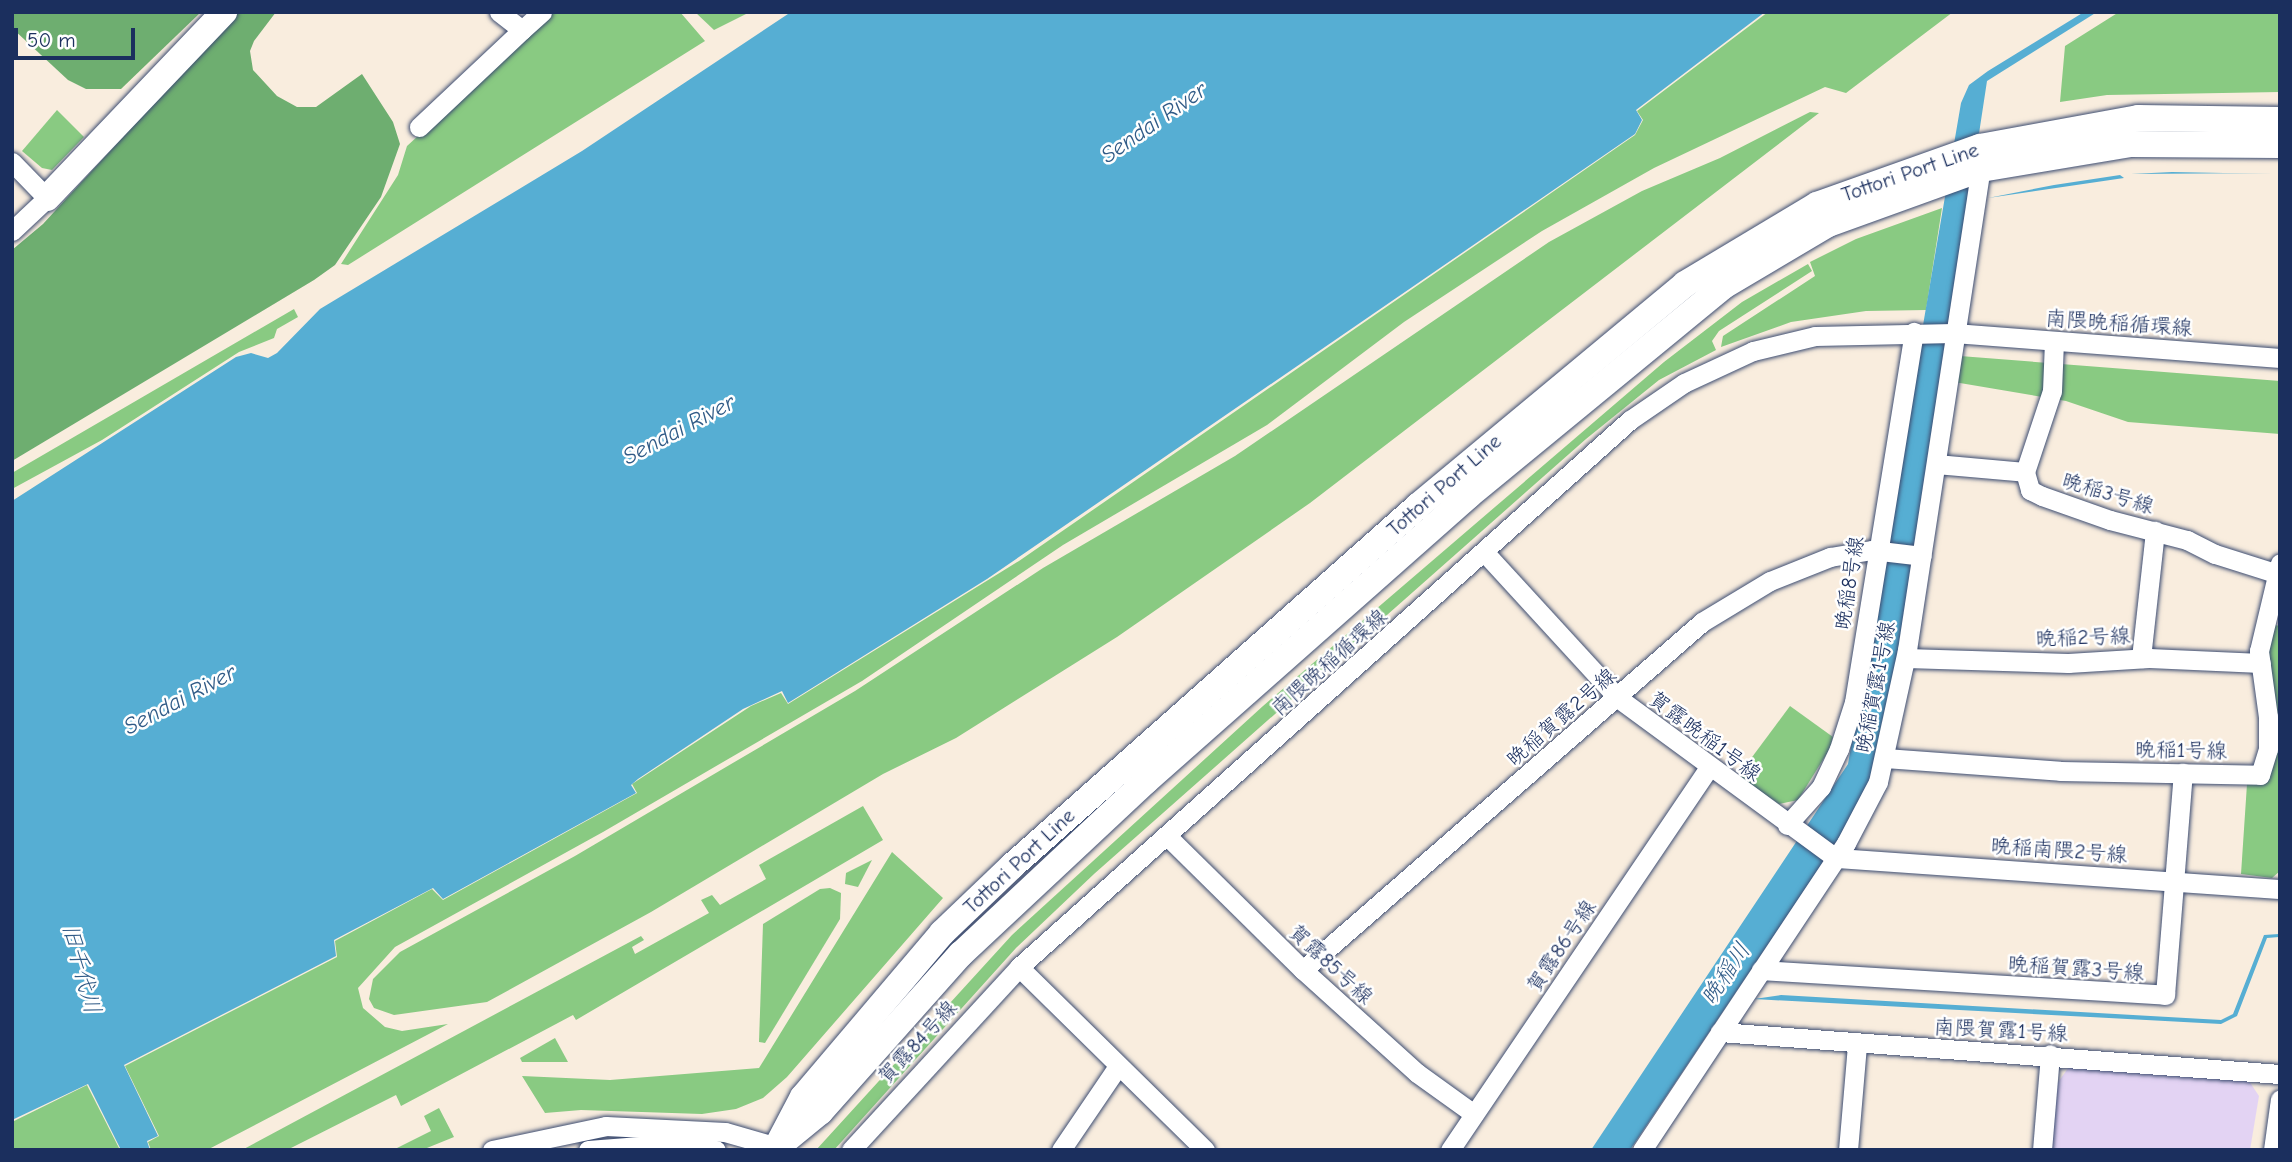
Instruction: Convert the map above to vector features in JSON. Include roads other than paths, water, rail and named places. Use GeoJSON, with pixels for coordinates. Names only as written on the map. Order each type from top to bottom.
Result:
{"type":"FeatureCollection","features":[{"type":"Feature","properties":{"kind":"main road"},"geometry":{"type":"LineString","coordinates":[[47,198],[224,12]]}},
{"type":"Feature","properties":{"kind":"main road","name":"Tottori Port Line"},"geometry":{"type":"LineString","coordinates":[[1979,162],[2138,118],[2280,120]]}},
{"type":"Feature","properties":{"kind":"main road","name":"Tottori Port Line"},"geometry":{"type":"LineString","coordinates":[[776,1148],[803,1097],[943,933],[1084,799],[1530,410],[1685,284],[1758,236],[1818,205],[1947,168],[2132,144],[2280,145]]}},
{"type":"Feature","properties":{"kind":"street"},"geometry":{"type":"LineString","coordinates":[[499,12],[522,30]]}},
{"type":"Feature","properties":{"kind":"street"},"geometry":{"type":"LineString","coordinates":[[419,127],[542,12]]}},
{"type":"Feature","properties":{"kind":"street"},"geometry":{"type":"LineString","coordinates":[[12,162],[47,198],[12,231]]}},
{"type":"Feature","properties":{"kind":"street","name":"晩稲賀露1号線"},"geometry":{"type":"LineString","coordinates":[[1642,1150],[1761,970],[1878,782],[1906,658],[1919,556],[1957,333],[1979,162]]}},
{"type":"Feature","properties":{"kind":"street","name":"晩稲8号線"},"geometry":{"type":"LineString","coordinates":[[1793,829],[1821,787],[1839,749],[1853,702],[1916,332]]}},
{"type":"Feature","properties":{"kind":"street","name":"南隈晩稲循環線"},"geometry":{"type":"LineString","coordinates":[[1019,967],[1486,554],[1630,420],[1684,383],[1753,351],[1815,336],[1957,333],[2280,358]]}},
{"type":"Feature","properties":{"kind":"street"},"geometry":{"type":"LineString","coordinates":[[1936,464],[2025,472],[2052,391],[2054,341]]}},
{"type":"Feature","properties":{"kind":"street","name":"晩稲3号線"},"geometry":{"type":"LineString","coordinates":[[2025,472],[2030,490],[2042,496],[2277,568]]}},
{"type":"Feature","properties":{"kind":"street"},"geometry":{"type":"LineString","coordinates":[[2141,658],[2155,531]]}},
{"type":"Feature","properties":{"kind":"street","name":"晩稲賀露2号線"},"geometry":{"type":"LineString","coordinates":[[1303,970],[1702,622],[1770,581],[1830,557],[1881,550],[1919,556]]}},
{"type":"Feature","properties":{"kind":"street","name":"賀露晩稲1号線"},"geometry":{"type":"LineString","coordinates":[[1486,554],[1618,698],[1709,768],[1834,856]]}},
{"type":"Feature","properties":{"kind":"street","name":"晩稲1号線"},"geometry":{"type":"LineString","coordinates":[[1885,758],[2060,771],[2260,775],[2265,770],[2269,717],[2261,663],[2273,617],[2277,568]]}},
{"type":"Feature","properties":{"kind":"street","name":"晩稲2号線"},"geometry":{"type":"LineString","coordinates":[[1906,658],[2068,663],[2141,658],[2261,663]]}},
{"type":"Feature","properties":{"kind":"street","name":"賀露86号線"},"geometry":{"type":"LineString","coordinates":[[1450,1150],[1709,768]]}},
{"type":"Feature","properties":{"kind":"street","name":"晩稲賀露3号線"},"geometry":{"type":"LineString","coordinates":[[1761,970],[2165,995],[2183,773]]}},
{"type":"Feature","properties":{"kind":"street","name":"賀露85号線"},"geometry":{"type":"LineString","coordinates":[[1167,836],[1303,970],[1417,1073],[1474,1114]]}},
{"type":"Feature","properties":{"kind":"street","name":"晩稲南隈2号線"},"geometry":{"type":"LineString","coordinates":[[1834,856],[2280,889]]}},
{"type":"Feature","properties":{"kind":"street"},"geometry":{"type":"LineString","coordinates":[[1019,967],[1205,1150]]}},
{"type":"Feature","properties":{"kind":"street","name":"賀露84号線"},"geometry":{"type":"LineString","coordinates":[[850,1150],[1019,967]]}},
{"type":"Feature","properties":{"kind":"street","name":"南隈賀露1号線"},"geometry":{"type":"LineString","coordinates":[[1720,1032],[1857,1045],[2050,1055],[2280,1074]]}},
{"type":"Feature","properties":{"kind":"street"},"geometry":{"type":"LineString","coordinates":[[1849,1150],[1857,1045]]}},
{"type":"Feature","properties":{"kind":"street"},"geometry":{"type":"LineString","coordinates":[[2042,1150],[2050,1055]]}},
{"type":"Feature","properties":{"kind":"street"},"geometry":{"type":"LineString","coordinates":[[1061,1150],[1118,1066]]}},
{"type":"Feature","properties":{"kind":"street"},"geometry":{"type":"LineString","coordinates":[[2273,1150],[2280,1099]]}},
{"type":"Feature","properties":{"kind":"street"},"geometry":{"type":"LineString","coordinates":[[492,1150],[606,1126],[724,1132],[776,1148]]}},
{"type":"Feature","properties":{"kind":"street"},"geometry":{"type":"LineString","coordinates":[[727,1150],[776,1148]]}},
{"type":"Feature","properties":{"kind":"street"},"geometry":{"type":"LineString","coordinates":[[588,1150],[716,1150]]}},
{"type":"Feature","properties":{"kind":"water"},"geometry":{"type":"Polygon","coordinates":[[[791,12],[1765,12],[1636,110],[1642,120],[1635,134],[987,579],[788,703],[782,691],[743,709],[638,779],[631,785],[636,793],[443,899],[433,888],[334,940],[336,956],[124,1065],[158,1136],[147,1141],[150,1150],[121,1150],[88,1084],[12,1120],[12,501],[236,357],[251,353],[268,358],[277,353],[320,309],[582,151],[791,12]]]}},
{"type":"Feature","properties":{"kind":"water","name":"晩稲川"},"geometry":{"type":"Polygon","coordinates":[[[2084,12],[2097,12],[1987,81],[1898,666],[1874,775],[1844,831],[1630,1150],[1591,1150],[1848,764],[1961,103],[1969,85],[2084,12]]]}},
{"type":"Feature","properties":{"kind":"water"},"geometry":{"type":"Polygon","coordinates":[[[2224,173],[2274,173],[2131,174],[2224,173]]]}},
{"type":"Feature","properties":{"kind":"water"},"geometry":{"type":"Polygon","coordinates":[[[2120,175],[2124,178],[1988,198],[2054,185],[2120,175]]]}},
{"type":"Feature","properties":{"kind":"water"},"geometry":{"type":"Polygon","coordinates":[[[2279,934],[2279,937],[2267,938],[2237,1016],[2221,1024],[1754,999],[1781,995],[2221,1020],[2233,1014],[2264,935],[2279,934]]]}},
{"type":"Feature","properties":{"kind":"water label","name":"Sendai River"},"geometry":{"type":"Point","coordinates":[1154,123]}},
{"type":"Feature","properties":{"kind":"water label","name":"Sendai River"},"geometry":{"type":"Point","coordinates":[679,430]}},
{"type":"Feature","properties":{"kind":"water label","name":"Sendai River"},"geometry":{"type":"Point","coordinates":[180,700]}},
{"type":"Feature","properties":{"kind":"water label","name":"旧千代川"},"geometry":{"type":"Point","coordinates":[81,969]}}]}
